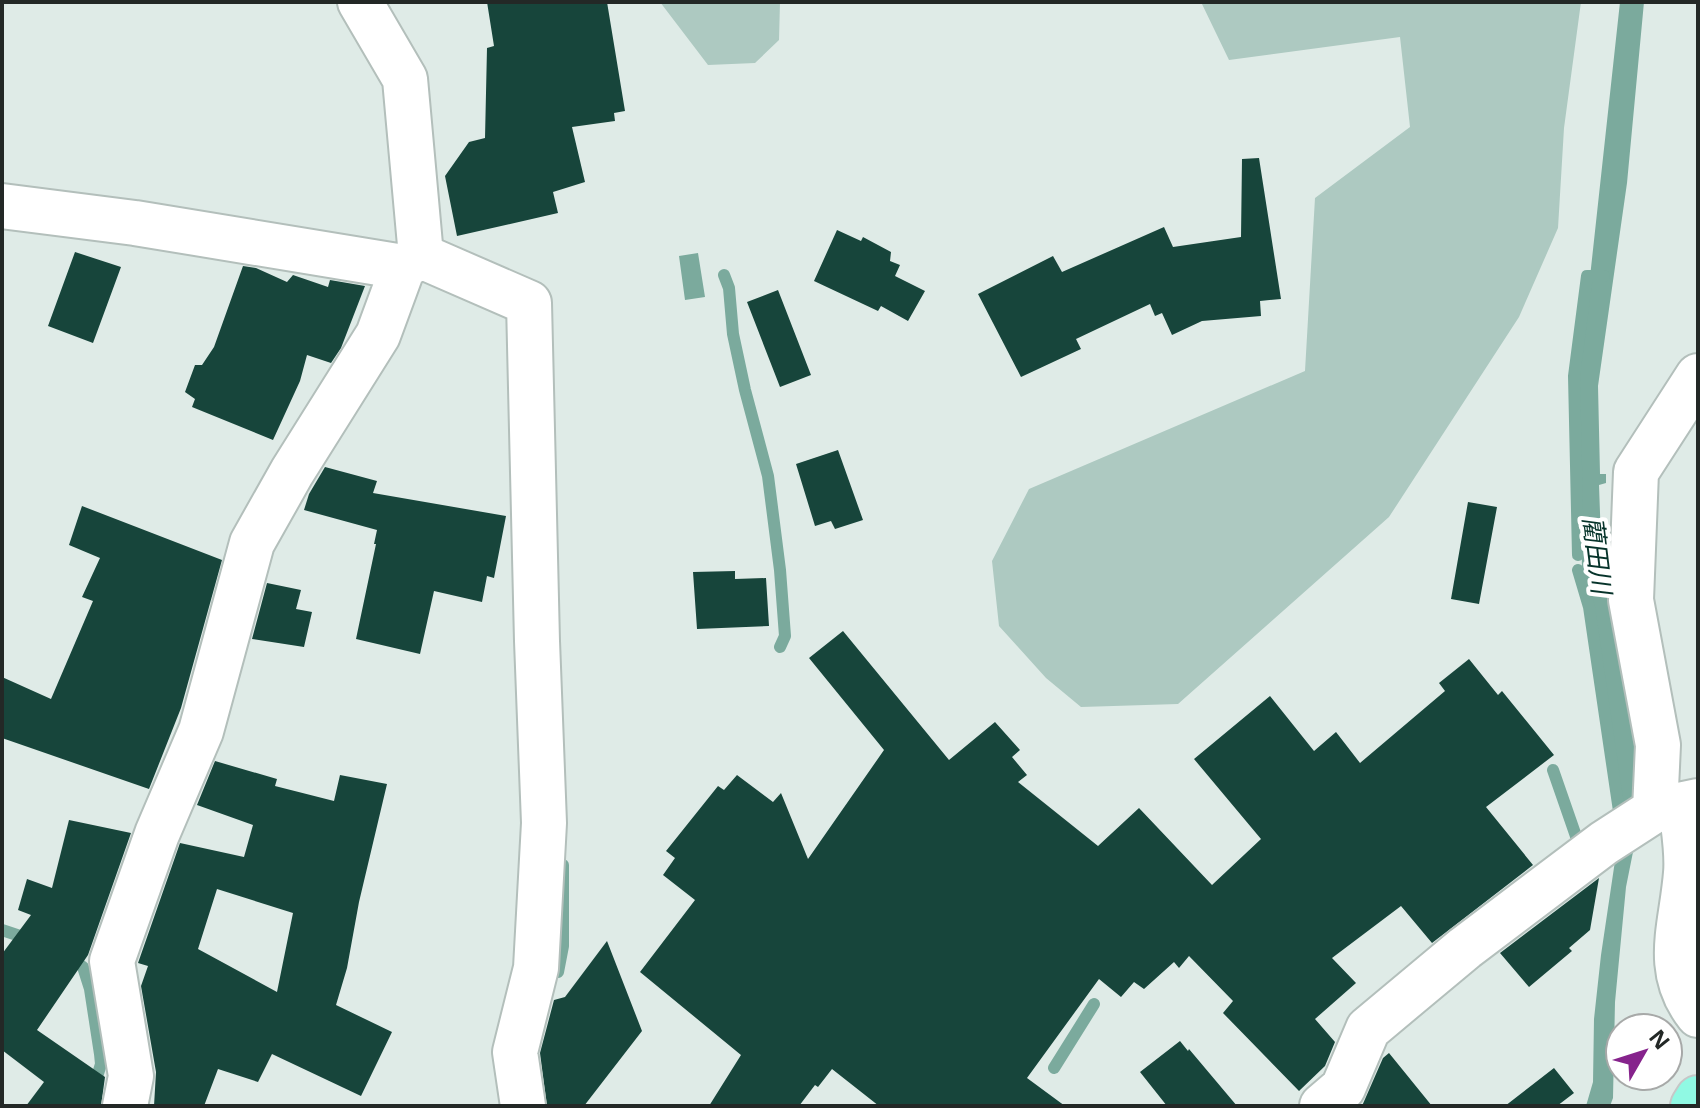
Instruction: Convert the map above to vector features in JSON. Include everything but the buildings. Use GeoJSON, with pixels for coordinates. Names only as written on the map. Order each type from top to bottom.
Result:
{"type":"FeatureCollection","features":[{"type":"Feature","properties":{"kind":"main road"},"geometry":{"type":"LineString","coordinates":[[1693,1106],[1698,1098]]}},
{"type":"Feature","properties":{"kind":"street"},"geometry":{"type":"LineString","coordinates":[[125,1106],[131,1076],[112,961],[157,834],[201,731],[252,543],[292,472],[378,335],[412,261],[405,79],[360,2]]}},
{"type":"Feature","properties":{"kind":"street"},"geometry":{"type":"LineString","coordinates":[[2,206],[412,261],[529,303],[544,823],[536,968],[515,1052],[523,1106]]}},
{"type":"Feature","properties":{"kind":"street"},"geometry":{"type":"LineString","coordinates":[[1698,376],[1636,472],[1631,600],[1658,745],[1678,806],[1686,869],[1676,969],[1685,998],[1698,1015]]}},
{"type":"Feature","properties":{"kind":"street"},"geometry":{"type":"LineString","coordinates":[[1322,1106],[1343,1088],[1368,1029],[1465,948],[1604,843],[1678,806]]}},
{"type":"Feature","properties":{"kind":"shaded area"},"geometry":{"type":"Polygon","coordinates":[[[660,2],[780,2],[779,40],[755,63],[708,65],[660,2]]]}},
{"type":"Feature","properties":{"kind":"shaded area"},"geometry":{"type":"Polygon","coordinates":[[[1201,2],[1581,2],[1564,128],[1558,228],[1519,317],[1389,517],[1178,704],[1081,707],[1046,678],[999,626],[992,561],[1029,489],[1305,371],[1315,198],[1410,127],[1400,37],[1229,60],[1201,2]]]}},
{"type":"Feature","properties":{"kind":"water","name":"藺田川"},"geometry":{"type":"Polygon","coordinates":[[[1620,2],[1644,2],[1627,183],[1598,386],[1600,474],[1606,474],[1606,483],[1599,485],[1602,568],[1611,600],[1646,787],[1626,887],[1615,1012],[1604,1012],[1604,1092],[1613,1092],[1610,1106],[1586,1106],[1593,1082],[1594,1019],[1623,807],[1593,609],[1582,571],[1579,378],[1620,2]]]}},
{"type":"Feature","properties":{"kind":"water"},"geometry":{"type":"Polygon","coordinates":[[[698,253],[705,297],[685,300],[679,256],[698,253]]]}},
{"type":"Feature","properties":{"kind":"waterway"},"geometry":{"type":"LineString","coordinates":[[724,275],[729,288],[733,334],[745,390],[768,476],[785,636],[780,647]]}},
{"type":"Feature","properties":{"kind":"waterway","name":"藺田川"},"geometry":{"type":"LineString","coordinates":[[1578,555],[1574,376],[1587,276],[1604,276]]}},
{"type":"Feature","properties":{"kind":"waterway","name":"藺田川"},"geometry":{"type":"LineString","coordinates":[[1578,570],[1589,607],[1619,811]]}},
{"type":"Feature","properties":{"kind":"waterway"},"geometry":{"type":"LineString","coordinates":[[1553,770],[1578,842]]}},
{"type":"Feature","properties":{"kind":"waterway"},"geometry":{"type":"LineString","coordinates":[[558,972],[563,946],[563,865]]}},
{"type":"Feature","properties":{"kind":"waterway"},"geometry":{"type":"LineString","coordinates":[[2,930],[29,939]]}},
{"type":"Feature","properties":{"kind":"waterway"},"geometry":{"type":"LineString","coordinates":[[68,956],[83,967],[90,989],[100,1054],[101,1064],[88,1106]]}},
{"type":"Feature","properties":{"kind":"waterway"},"geometry":{"type":"LineString","coordinates":[[1054,1068],[1094,1004]]}}]}
